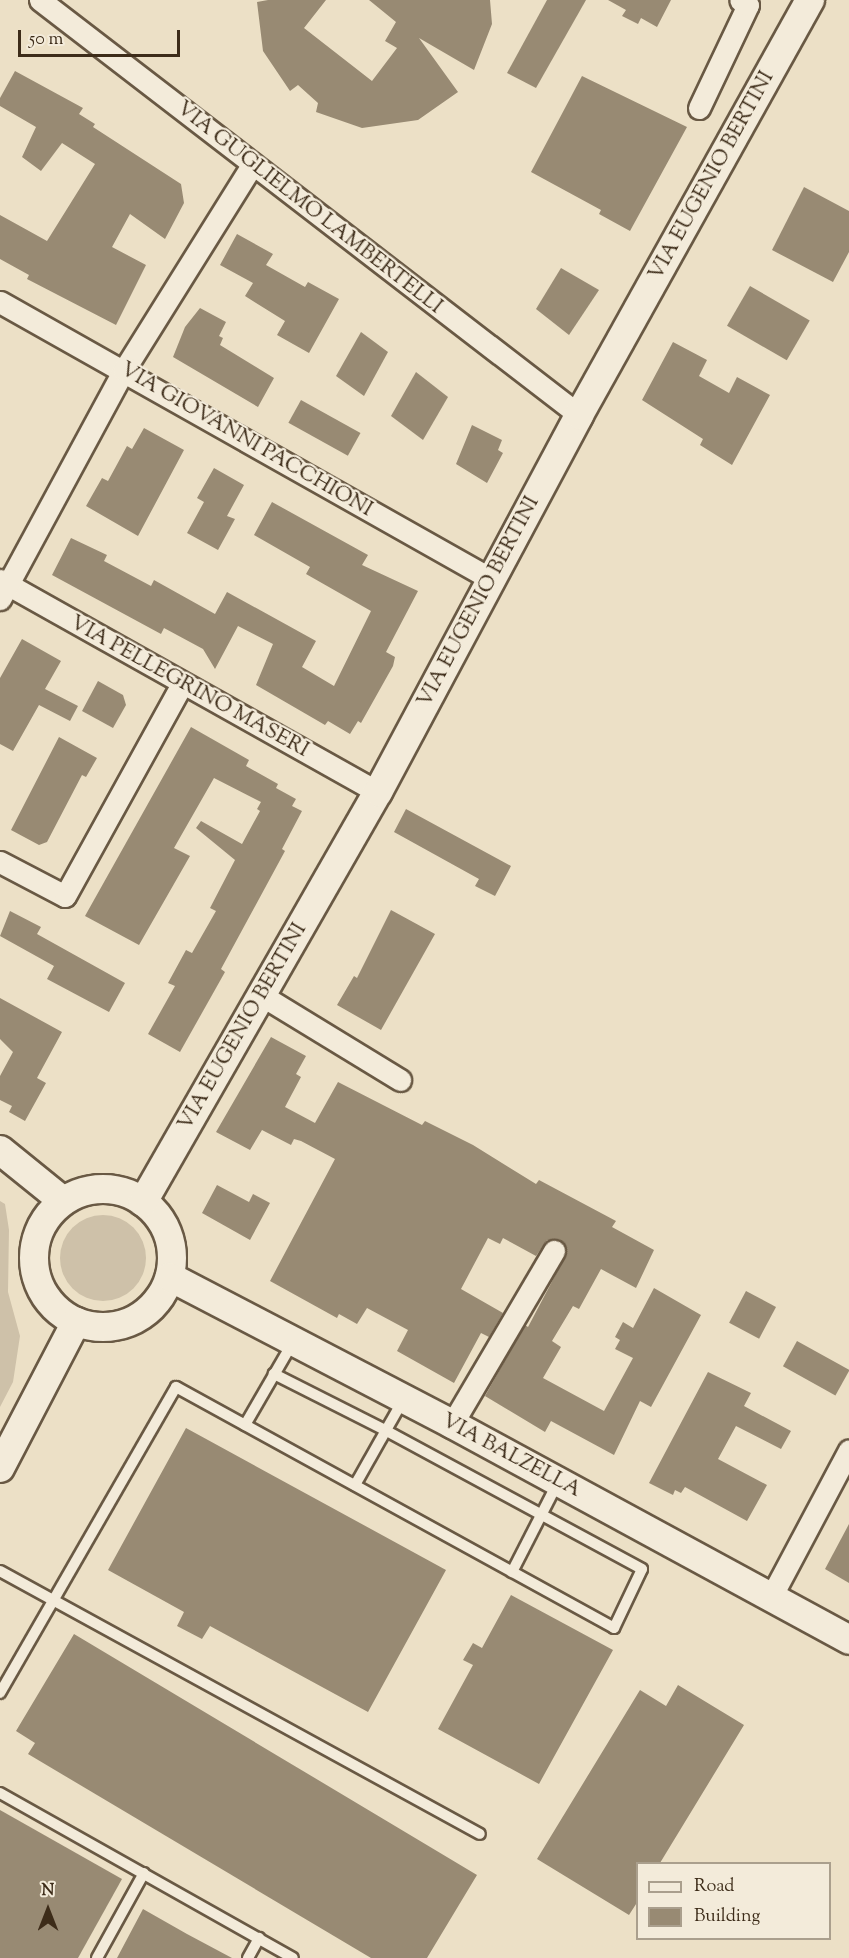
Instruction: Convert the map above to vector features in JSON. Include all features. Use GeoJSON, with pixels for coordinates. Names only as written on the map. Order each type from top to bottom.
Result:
{"type":"FeatureCollection","features":[{"type":"Feature","properties":{"kind":"street","name":"VIA GUGLIELMO LAMBERTELLI"},"geometry":{"type":"LineString","coordinates":[[40,0],[579,414]]}},
{"type":"Feature","properties":{"kind":"street"},"geometry":{"type":"LineString","coordinates":[[699,108],[748,5],[740,0]]}},
{"type":"Feature","properties":{"kind":"street","name":"VIA EUGENIO BERTINI"},"geometry":{"type":"LineString","coordinates":[[143,1202],[378,792],[579,414],[810,0]]}},
{"type":"Feature","properties":{"kind":"street"},"geometry":{"type":"LineString","coordinates":[[2,588],[124,370],[252,165]]}},
{"type":"Feature","properties":{"kind":"street","name":"VIA GIOVANNI PACCHIONI"},"geometry":{"type":"LineString","coordinates":[[0,302],[124,370],[490,579]]}},
{"type":"Feature","properties":{"kind":"street","name":"VIA PELLEGRINO MASERI"},"geometry":{"type":"LineString","coordinates":[[2,588],[378,792]]}},
{"type":"Feature","properties":{"kind":"street"},"geometry":{"type":"LineString","coordinates":[[0,862],[65,897],[182,684]]}},
{"type":"Feature","properties":{"kind":"street"},"geometry":{"type":"LineString","coordinates":[[261,995],[400,1080]]}},
{"type":"Feature","properties":{"kind":"street"},"geometry":{"type":"LineString","coordinates":[[0,1150],[63,1201]]}},
{"type":"Feature","properties":{"kind":"street"},"geometry":{"type":"LineString","coordinates":[[103,1189],[124,1192],[143,1202],[159,1217],[168,1235],[172,1256],[170,1277],[159,1298],[143,1315],[122,1324],[99,1327],[76,1322],[50,1302],[41,1289],[34,1265],[36,1241],[46,1218],[63,1201],[82,1192],[103,1189]]}},
{"type":"Feature","properties":{"kind":"street"},"geometry":{"type":"LineString","coordinates":[[452,1424],[554,1251]]}},
{"type":"Feature","properties":{"kind":"street","name":"VIA BALZELLA"},"geometry":{"type":"LineString","coordinates":[[170,1277],[292,1344],[452,1424],[849,1640]]}},
{"type":"Feature","properties":{"kind":"street"},"geometry":{"type":"LineString","coordinates":[[0,1468],[76,1322]]}},
{"type":"Feature","properties":{"kind":"street"},"geometry":{"type":"LineString","coordinates":[[771,1598],[849,1450]]}},
{"type":"Feature","properties":{"kind":"lane"},"geometry":{"type":"LineString","coordinates":[[245,1425],[292,1344]]}},
{"type":"Feature","properties":{"kind":"lane"},"geometry":{"type":"LineString","coordinates":[[0,1693],[56,1601],[176,1387],[614,1628],[642,1569],[540,1516],[387,1431],[274,1374]]}},
{"type":"Feature","properties":{"kind":"lane"},"geometry":{"type":"LineString","coordinates":[[355,1485],[403,1400]]}},
{"type":"Feature","properties":{"kind":"lane"},"geometry":{"type":"LineString","coordinates":[[512,1572],[558,1481]]}},
{"type":"Feature","properties":{"kind":"lane"},"geometry":{"type":"LineString","coordinates":[[0,1571],[480,1834]]}},
{"type":"Feature","properties":{"kind":"lane"},"geometry":{"type":"LineString","coordinates":[[0,1793],[293,1958]]}},
{"type":"Feature","properties":{"kind":"lane"},"geometry":{"type":"LineString","coordinates":[[97,1958],[144,1873]]}},
{"type":"Feature","properties":{"kind":"lane"},"geometry":{"type":"LineString","coordinates":[[248,1958],[259,1938]]}},
{"type":"Feature","properties":{"kind":"shaded area"},"geometry":{"type":"Polygon","coordinates":[[[0,1201],[5,1204],[9,1230],[8,1292],[20,1336],[13,1382],[0,1407],[0,1201]]]}},
{"type":"Feature","properties":{"kind":"shaded area"},"geometry":{"type":"Polygon","coordinates":[[[103,1215],[127,1222],[139,1234],[146,1258],[139,1282],[127,1294],[103,1301],[79,1294],[67,1282],[60,1258],[67,1234],[79,1222],[103,1215]]]}},
{"type":"Feature","properties":{"kind":"building"},"geometry":{"type":"Polygon","coordinates":[[[326,0],[304,28],[372,81],[397,48],[385,41],[396,22],[369,0],[490,0],[492,24],[474,70],[419,38],[458,92],[418,120],[362,128],[316,112],[318,103],[298,85],[290,91],[263,51],[257,2],[326,0]]]}},
{"type":"Feature","properties":{"kind":"building"},"geometry":{"type":"Polygon","coordinates":[[[547,0],[586,0],[536,88],[507,73],[547,0]]]}},
{"type":"Feature","properties":{"kind":"building"},"geometry":{"type":"Polygon","coordinates":[[[608,0],[671,0],[657,27],[641,18],[638,24],[622,16],[626,10],[608,0]]]}},
{"type":"Feature","properties":{"kind":"building"},"geometry":{"type":"Polygon","coordinates":[[[15,71],[83,108],[79,114],[95,124],[93,127],[181,184],[184,203],[165,239],[130,214],[112,247],[146,265],[116,325],[27,279],[29,275],[0,259],[0,215],[47,241],[95,164],[62,143],[41,171],[22,157],[36,127],[0,106],[0,98],[15,71]]]}},
{"type":"Feature","properties":{"kind":"building"},"geometry":{"type":"Polygon","coordinates":[[[582,76],[687,127],[630,231],[599,214],[601,210],[531,172],[582,76]]]}},
{"type":"Feature","properties":{"kind":"building"},"geometry":{"type":"Polygon","coordinates":[[[804,187],[849,211],[849,252],[833,282],[772,250],[804,187]]]}},
{"type":"Feature","properties":{"kind":"building"},"geometry":{"type":"Polygon","coordinates":[[[237,234],[273,254],[266,265],[305,287],[308,282],[339,299],[309,353],[277,335],[285,321],[245,296],[253,283],[220,265],[237,234]]]}},
{"type":"Feature","properties":{"kind":"building"},"geometry":{"type":"Polygon","coordinates":[[[561,268],[599,290],[569,335],[536,309],[561,268]]]}},
{"type":"Feature","properties":{"kind":"building"},"geometry":{"type":"Polygon","coordinates":[[[750,286],[810,320],[787,360],[727,326],[750,286]]]}},
{"type":"Feature","properties":{"kind":"building"},"geometry":{"type":"Polygon","coordinates":[[[200,308],[226,322],[219,336],[223,338],[220,345],[274,378],[258,407],[173,357],[185,327],[200,308]]]}},
{"type":"Feature","properties":{"kind":"building"},"geometry":{"type":"Polygon","coordinates":[[[361,332],[388,352],[364,396],[336,376],[361,332]]]}},
{"type":"Feature","properties":{"kind":"building"},"geometry":{"type":"Polygon","coordinates":[[[673,342],[707,360],[699,376],[729,393],[737,377],[770,395],[732,465],[700,445],[703,439],[642,400],[673,342]]]}},
{"type":"Feature","properties":{"kind":"building"},"geometry":{"type":"Polygon","coordinates":[[[416,372],[448,397],[423,440],[391,416],[416,372]]]}},
{"type":"Feature","properties":{"kind":"building"},"geometry":{"type":"Polygon","coordinates":[[[301,400],[360,433],[348,456],[288,423],[301,400]]]}},
{"type":"Feature","properties":{"kind":"building"},"geometry":{"type":"Polygon","coordinates":[[[472,425],[502,440],[498,450],[503,453],[487,483],[456,464],[472,425]]]}},
{"type":"Feature","properties":{"kind":"building"},"geometry":{"type":"Polygon","coordinates":[[[144,428],[184,450],[138,536],[86,506],[102,478],[108,481],[127,446],[132,449],[144,428]]]}},
{"type":"Feature","properties":{"kind":"building"},"geometry":{"type":"Polygon","coordinates":[[[214,468],[244,485],[227,516],[235,519],[218,550],[187,533],[204,502],[197,498],[214,468]]]}},
{"type":"Feature","properties":{"kind":"building"},"geometry":{"type":"Polygon","coordinates":[[[272,502],[368,555],[362,565],[418,591],[386,652],[395,657],[393,666],[361,723],[358,721],[350,734],[328,721],[325,725],[256,685],[273,644],[238,626],[215,669],[203,649],[164,628],[161,634],[52,575],[71,538],[107,555],[104,561],[151,586],[154,580],[215,614],[227,592],[316,641],[302,667],[334,686],[371,611],[306,574],[310,567],[254,535],[272,502]]]}},
{"type":"Feature","properties":{"kind":"building"},"geometry":{"type":"Polygon","coordinates":[[[22,639],[61,661],[45,689],[78,706],[70,721],[39,705],[13,751],[0,744],[0,678],[22,639]]]}},
{"type":"Feature","properties":{"kind":"building"},"geometry":{"type":"Polygon","coordinates":[[[98,681],[123,695],[126,705],[113,728],[82,711],[98,681]]]}},
{"type":"Feature","properties":{"kind":"building"},"geometry":{"type":"Polygon","coordinates":[[[191,727],[249,760],[246,766],[278,784],[276,788],[296,799],[292,806],[302,811],[282,849],[285,851],[221,969],[225,972],[180,1052],[148,1034],[175,986],[168,983],[186,950],[192,953],[216,911],[210,908],[235,860],[196,828],[201,821],[242,844],[260,811],[257,809],[261,802],[214,778],[174,848],[190,856],[139,945],[85,916],[191,727]]]}},
{"type":"Feature","properties":{"kind":"building"},"geometry":{"type":"Polygon","coordinates":[[[59,737],[97,758],[86,777],[82,775],[47,842],[39,845],[11,830],[59,737]]]}},
{"type":"Feature","properties":{"kind":"building"},"geometry":{"type":"Polygon","coordinates":[[[406,809],[511,866],[495,896],[475,886],[479,879],[394,832],[406,809]]]}},
{"type":"Feature","properties":{"kind":"building"},"geometry":{"type":"Polygon","coordinates":[[[391,910],[435,934],[381,1030],[337,1005],[354,976],[357,978],[391,910]]]}},
{"type":"Feature","properties":{"kind":"building"},"geometry":{"type":"Polygon","coordinates":[[[10,911],[41,927],[37,934],[125,983],[109,1012],[47,979],[54,966],[0,936],[10,911]]]}},
{"type":"Feature","properties":{"kind":"building"},"geometry":{"type":"Polygon","coordinates":[[[0,998],[62,1032],[37,1078],[46,1083],[25,1121],[9,1112],[12,1106],[0,1100],[0,1076],[13,1052],[0,1039],[0,998]]]}},
{"type":"Feature","properties":{"kind":"building"},"geometry":{"type":"Polygon","coordinates":[[[271,1037],[306,1056],[296,1074],[301,1077],[285,1107],[315,1123],[338,1082],[422,1125],[425,1121],[473,1145],[536,1184],[539,1180],[616,1221],[612,1227],[654,1250],[636,1288],[601,1269],[579,1309],[573,1306],[552,1341],[561,1347],[543,1378],[604,1411],[633,1358],[615,1349],[620,1340],[615,1337],[623,1322],[633,1328],[654,1288],[701,1315],[651,1407],[640,1401],[614,1455],[551,1421],[545,1432],[485,1396],[525,1325],[528,1327],[565,1257],[565,1245],[560,1240],[547,1240],[536,1256],[503,1238],[500,1244],[488,1238],[461,1289],[503,1313],[489,1337],[481,1333],[454,1383],[397,1351],[408,1330],[367,1308],[357,1324],[339,1314],[337,1318],[270,1281],[335,1159],[301,1141],[294,1139],[291,1145],[262,1130],[250,1150],[216,1132],[271,1037]]]}},
{"type":"Feature","properties":{"kind":"building"},"geometry":{"type":"Polygon","coordinates":[[[217,1185],[249,1202],[253,1194],[270,1203],[250,1240],[202,1213],[217,1185]]]}},
{"type":"Feature","properties":{"kind":"building"},"geometry":{"type":"Polygon","coordinates":[[[746,1291],[776,1307],[759,1339],[729,1323],[746,1291]]]}},
{"type":"Feature","properties":{"kind":"building"},"geometry":{"type":"Polygon","coordinates":[[[797,1341],[849,1370],[835,1395],[783,1366],[797,1341]]]}},
{"type":"Feature","properties":{"kind":"building"},"geometry":{"type":"Polygon","coordinates":[[[708,1372],[751,1393],[744,1406],[791,1431],[781,1449],[736,1426],[718,1459],[767,1485],[747,1521],[685,1487],[681,1493],[675,1490],[673,1495],[649,1483],[708,1372]]]}},
{"type":"Feature","properties":{"kind":"building"},"geometry":{"type":"Polygon","coordinates":[[[186,1428],[446,1570],[368,1712],[210,1626],[202,1639],[177,1626],[184,1612],[108,1570],[186,1428]]]}},
{"type":"Feature","properties":{"kind":"building"},"geometry":{"type":"Polygon","coordinates":[[[849,1524],[849,1583],[825,1569],[849,1524]]]}},
{"type":"Feature","properties":{"kind":"building"},"geometry":{"type":"Polygon","coordinates":[[[511,1595],[613,1650],[539,1784],[438,1729],[473,1665],[463,1660],[473,1643],[482,1648],[511,1595]]]}},
{"type":"Feature","properties":{"kind":"building"},"geometry":{"type":"Polygon","coordinates":[[[74,1634],[477,1875],[427,1958],[371,1958],[28,1754],[35,1743],[16,1731],[74,1634]]]}},
{"type":"Feature","properties":{"kind":"building"},"geometry":{"type":"Polygon","coordinates":[[[678,1685],[744,1725],[661,1862],[636,1862],[636,1904],[629,1915],[537,1859],[640,1690],[666,1706],[678,1685]]]}},
{"type":"Feature","properties":{"kind":"building"},"geometry":{"type":"Polygon","coordinates":[[[0,1810],[122,1879],[78,1958],[0,1958],[0,1810]]]}},
{"type":"Feature","properties":{"kind":"building"},"geometry":{"type":"Polygon","coordinates":[[[143,1909],[187,1934],[232,1958],[117,1958],[143,1909]]]}}]}
